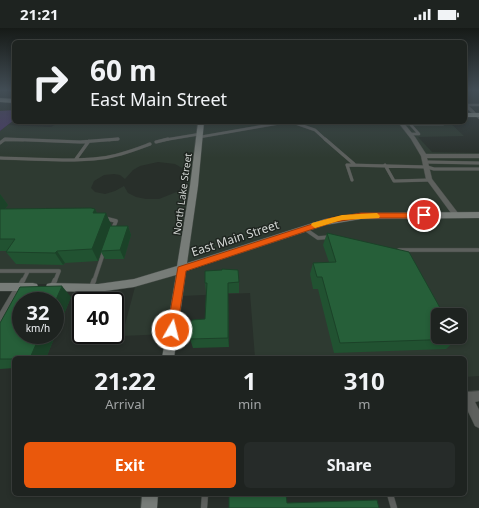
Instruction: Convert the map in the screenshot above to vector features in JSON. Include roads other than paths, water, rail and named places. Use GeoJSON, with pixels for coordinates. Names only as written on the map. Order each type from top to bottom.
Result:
{"type":"FeatureCollection","features":[{"type":"Feature","properties":{"kind":"main road"},"geometry":{"type":"LineString","coordinates":[[467,115],[478,117]]}},
{"type":"Feature","properties":{"kind":"main road"},"geometry":{"type":"LineString","coordinates":[[467,119],[478,117]]}},
{"type":"Feature","properties":{"kind":"main road","name":"North Lake Street"},"geometry":{"type":"LineString","coordinates":[[168,356],[201,124]]}},
{"type":"Feature","properties":{"kind":"main road","name":"East Main Street"},"geometry":{"type":"LineString","coordinates":[[0,287],[91,288],[134,283],[324,222],[361,216],[479,215]]}},
{"type":"Feature","properties":{"kind":"main road"},"geometry":{"type":"LineString","coordinates":[[149,508],[150,496]]}},
{"type":"Feature","properties":{"kind":"street"},"geometry":{"type":"LineString","coordinates":[[401,124],[410,134],[424,156],[430,180],[456,215]]}},
{"type":"Feature","properties":{"kind":"street"},"geometry":{"type":"LineString","coordinates":[[424,156],[479,156]]}},
{"type":"Feature","properties":{"kind":"street"},"geometry":{"type":"LineString","coordinates":[[0,321],[19,287]]}},
{"type":"Feature","properties":{"kind":"street"},"geometry":{"type":"LineString","coordinates":[[467,397],[479,396]]}},
{"type":"Feature","properties":{"kind":"street"},"geometry":{"type":"LineString","coordinates":[[467,399],[479,422]]}},
{"type":"Feature","properties":{"kind":"lane"},"geometry":{"type":"LineString","coordinates":[[156,142],[166,139],[200,136],[274,124]]}},
{"type":"Feature","properties":{"kind":"lane"},"geometry":{"type":"LineString","coordinates":[[298,124],[315,130],[354,164]]}},
{"type":"Feature","properties":{"kind":"lane"},"geometry":{"type":"LineString","coordinates":[[410,124],[419,134],[410,134]]}},
{"type":"Feature","properties":{"kind":"lane"},"geometry":{"type":"LineString","coordinates":[[0,143],[5,139],[89,141],[118,139]]}},
{"type":"Feature","properties":{"kind":"lane"},"geometry":{"type":"LineString","coordinates":[[76,159],[89,141]]}},
{"type":"Feature","properties":{"kind":"lane"},"geometry":{"type":"LineString","coordinates":[[0,158],[45,160],[102,158],[122,154],[150,144]]}},
{"type":"Feature","properties":{"kind":"lane"},"geometry":{"type":"LineString","coordinates":[[352,180],[347,165],[427,165],[479,163]]}},
{"type":"Feature","properties":{"kind":"lane"},"geometry":{"type":"LineString","coordinates":[[385,165],[394,181],[430,180]]}},
{"type":"Feature","properties":{"kind":"lane"},"geometry":{"type":"LineString","coordinates":[[427,165],[434,169],[479,168]]}},
{"type":"Feature","properties":{"kind":"lane"},"geometry":{"type":"LineString","coordinates":[[99,218],[116,221],[111,234]]}},
{"type":"Feature","properties":{"kind":"lane"},"geometry":{"type":"LineString","coordinates":[[304,228],[318,238],[337,237]]}},
{"type":"Feature","properties":{"kind":"lane"},"geometry":{"type":"LineString","coordinates":[[91,288],[106,247]]}},
{"type":"Feature","properties":{"kind":"lane"},"geometry":{"type":"LineString","coordinates":[[394,249],[478,250]]}},
{"type":"Feature","properties":{"kind":"lane"},"geometry":{"type":"LineString","coordinates":[[0,271],[60,271],[52,287]]}},
{"type":"Feature","properties":{"kind":"lane"},"geometry":{"type":"LineString","coordinates":[[19,287],[28,271]]}},
{"type":"Feature","properties":{"kind":"lane"},"geometry":{"type":"LineString","coordinates":[[204,508],[205,496]]}},
{"type":"Feature","properties":{"kind":"lane"},"geometry":{"type":"LineString","coordinates":[[391,496],[394,508]]}}]}
